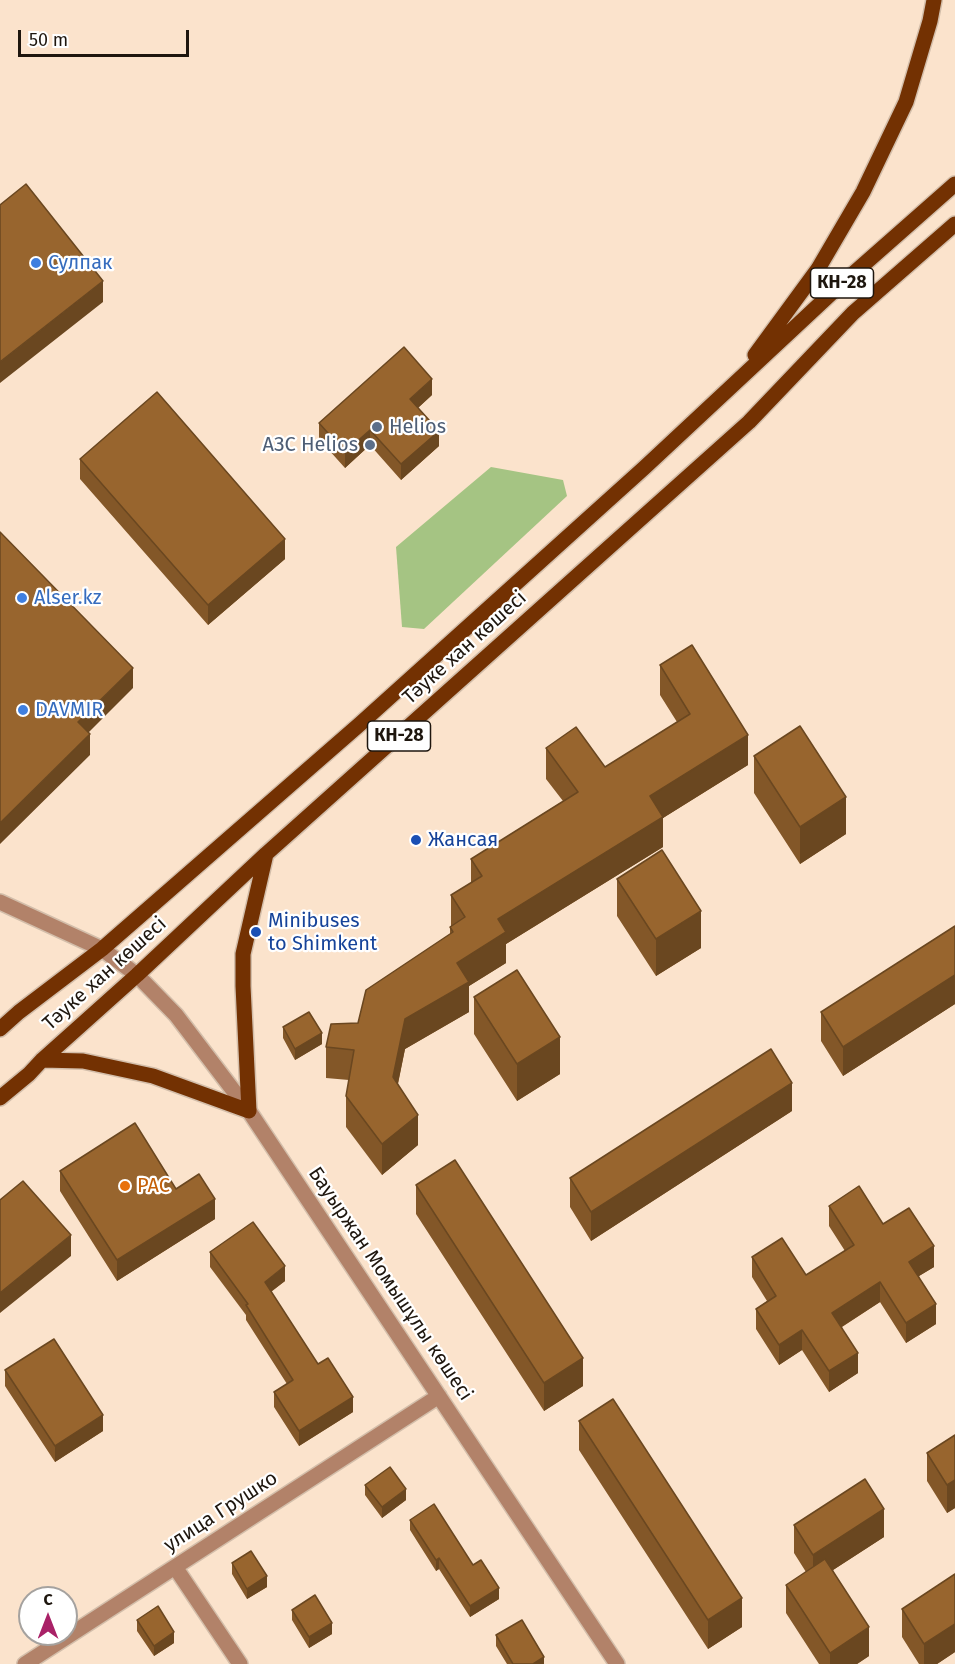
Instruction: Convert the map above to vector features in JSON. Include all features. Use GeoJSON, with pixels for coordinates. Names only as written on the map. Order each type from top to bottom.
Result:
{"type":"FeatureCollection","features":[{"type":"Feature","properties":{"kind":"main road"},"geometry":{"type":"LineString","coordinates":[[732,385],[818,269],[863,192],[906,102],[934,0]]}},
{"type":"Feature","properties":{"kind":"main road","name":"Тәуке хан көшесі"},"geometry":{"type":"LineString","coordinates":[[0,1029],[102,949],[360,724],[644,468],[837,288],[955,184]]}},
{"type":"Feature","properties":{"kind":"main road","name":"Тәуке хан көшесі"},"geometry":{"type":"LineString","coordinates":[[0,1098],[137,975],[266,854],[749,422],[853,313],[955,224]]}},
{"type":"Feature","properties":{"kind":"main road"},"geometry":{"type":"LineString","coordinates":[[42,1060],[83,1061],[153,1076],[249,1111],[243,954],[266,854]]}},
{"type":"Feature","properties":{"kind":"street","name":"Бауыржан Момышұлы көшесі"},"geometry":{"type":"LineString","coordinates":[[0,902],[102,949],[137,975],[176,1015],[249,1111],[617,1664]]}},
{"type":"Feature","properties":{"kind":"street","name":"улица Грушко"},"geometry":{"type":"LineString","coordinates":[[26,1664],[439,1396]]}},
{"type":"Feature","properties":{"kind":"street"},"geometry":{"type":"LineString","coordinates":[[175,1567],[240,1664]]}},
{"type":"Feature","properties":{"kind":"green space"},"geometry":{"type":"Polygon","coordinates":[[[491,467],[563,480],[567,496],[424,629],[402,627],[396,547],[491,467]]]}},
{"type":"Feature","properties":{"kind":"building","name":"Сулпак"},"geometry":{"type":"Polygon","coordinates":[[[26,184],[103,281],[0,362],[0,205],[26,184]]]}},
{"type":"Feature","properties":{"kind":"building","name":"Helios"},"geometry":{"type":"Polygon","coordinates":[[[404,347],[432,379],[410,399],[439,431],[401,464],[370,430],[345,452],[319,423],[404,347]]]}},
{"type":"Feature","properties":{"kind":"building"},"geometry":{"type":"Polygon","coordinates":[[[157,392],[285,539],[208,605],[80,459],[157,392]]]}},
{"type":"Feature","properties":{"kind":"building"},"geometry":{"type":"Polygon","coordinates":[[[0,532],[133,668],[78,722],[90,734],[0,823],[0,532]]]}},
{"type":"Feature","properties":{"kind":"building"},"geometry":{"type":"Polygon","coordinates":[[[692,645],[748,735],[650,796],[663,817],[498,919],[506,932],[457,963],[469,982],[405,1019],[393,1077],[418,1115],[382,1144],[346,1096],[354,1050],[326,1047],[331,1024],[358,1023],[366,990],[453,932],[450,927],[465,917],[451,895],[482,876],[471,859],[578,792],[546,748],[576,727],[605,767],[690,714],[660,665],[692,645]]]}},
{"type":"Feature","properties":{"kind":"building"},"geometry":{"type":"Polygon","coordinates":[[[800,726],[846,797],[800,827],[754,756],[800,726]]]}},
{"type":"Feature","properties":{"kind":"building"},"geometry":{"type":"Polygon","coordinates":[[[662,850],[701,911],[656,939],[617,879],[662,850]]]}},
{"type":"Feature","properties":{"kind":"building"},"geometry":{"type":"Polygon","coordinates":[[[955,926],[955,975],[843,1047],[821,1012],[955,926]]]}},
{"type":"Feature","properties":{"kind":"building"},"geometry":{"type":"Polygon","coordinates":[[[517,970],[560,1037],[517,1064],[474,997],[517,970]]]}},
{"type":"Feature","properties":{"kind":"building"},"geometry":{"type":"Polygon","coordinates":[[[309,1012],[322,1033],[295,1049],[283,1027],[309,1012]]]}},
{"type":"Feature","properties":{"kind":"building"},"geometry":{"type":"Polygon","coordinates":[[[771,1049],[792,1083],[591,1212],[570,1178],[771,1049]]]}},
{"type":"Feature","properties":{"kind":"building"},"geometry":{"type":"Polygon","coordinates":[[[135,1123],[176,1189],[199,1174],[215,1199],[117,1260],[60,1171],[135,1123]]]}},
{"type":"Feature","properties":{"kind":"building"},"geometry":{"type":"Polygon","coordinates":[[[455,1160],[583,1358],[544,1383],[416,1185],[455,1160]]]}},
{"type":"Feature","properties":{"kind":"building"},"geometry":{"type":"Polygon","coordinates":[[[23,1181],[71,1235],[0,1293],[0,1200],[23,1181]]]}},
{"type":"Feature","properties":{"kind":"building"},"geometry":{"type":"Polygon","coordinates":[[[859,1186],[883,1224],[909,1208],[934,1246],[909,1262],[936,1304],[906,1323],[880,1282],[832,1313],[858,1353],[829,1371],[802,1330],[779,1345],[756,1309],[776,1296],[752,1257],[782,1238],[806,1275],[854,1245],[829,1206],[859,1186]]]}},
{"type":"Feature","properties":{"kind":"building"},"geometry":{"type":"Polygon","coordinates":[[[253,1222],[285,1266],[265,1282],[318,1364],[328,1358],[353,1397],[299,1431],[274,1392],[293,1380],[246,1305],[248,1304],[210,1252],[253,1222]]]}},
{"type":"Feature","properties":{"kind":"building"},"geometry":{"type":"Polygon","coordinates":[[[54,1339],[103,1415],[55,1446],[5,1370],[54,1339]]]}},
{"type":"Feature","properties":{"kind":"building"},"geometry":{"type":"Polygon","coordinates":[[[613,1399],[742,1598],[708,1620],[579,1421],[613,1399]]]}},
{"type":"Feature","properties":{"kind":"building"},"geometry":{"type":"Polygon","coordinates":[[[955,1435],[955,1480],[947,1485],[927,1453],[955,1435]]]}},
{"type":"Feature","properties":{"kind":"building"},"geometry":{"type":"Polygon","coordinates":[[[390,1467],[406,1489],[382,1507],[365,1485],[390,1467]]]}},
{"type":"Feature","properties":{"kind":"building"},"geometry":{"type":"Polygon","coordinates":[[[865,1479],[884,1509],[813,1555],[794,1525],[865,1479]]]}},
{"type":"Feature","properties":{"kind":"building"},"geometry":{"type":"Polygon","coordinates":[[[434,1504],[473,1565],[481,1560],[499,1588],[470,1606],[439,1558],[436,1560],[410,1520],[434,1504]]]}},
{"type":"Feature","properties":{"kind":"building"},"geometry":{"type":"Polygon","coordinates":[[[251,1551],[267,1576],[247,1589],[232,1563],[251,1551]]]}},
{"type":"Feature","properties":{"kind":"building"},"geometry":{"type":"Polygon","coordinates":[[[825,1559],[869,1627],[830,1653],[786,1585],[825,1559]]]}},
{"type":"Feature","properties":{"kind":"building"},"geometry":{"type":"Polygon","coordinates":[[[955,1574],[955,1624],[924,1644],[902,1609],[955,1574]]]}},
{"type":"Feature","properties":{"kind":"building"},"geometry":{"type":"Polygon","coordinates":[[[315,1595],[332,1623],[309,1637],[292,1610],[315,1595]]]}},
{"type":"Feature","properties":{"kind":"building"},"geometry":{"type":"Polygon","coordinates":[[[158,1606],[174,1632],[154,1646],[137,1620],[158,1606]]]}},
{"type":"Feature","properties":{"kind":"building"},"geometry":{"type":"Polygon","coordinates":[[[522,1620],[544,1657],[533,1664],[513,1664],[496,1635],[522,1620]]]}},
{"type":"Feature","properties":{"kind":"place","name":"Сулпак"},"geometry":{"type":"Point","coordinates":[36,263]}},
{"type":"Feature","properties":{"kind":"place","name":"Helios"},"geometry":{"type":"Point","coordinates":[377,427]}},
{"type":"Feature","properties":{"kind":"place","name":"АЗС Helios"},"geometry":{"type":"Point","coordinates":[370,445]}},
{"type":"Feature","properties":{"kind":"place","name":"Alser.kz"},"geometry":{"type":"Point","coordinates":[22,598]}},
{"type":"Feature","properties":{"kind":"place","name":"DAVMIR"},"geometry":{"type":"Point","coordinates":[23,710]}},
{"type":"Feature","properties":{"kind":"place","name":"Жансая"},"geometry":{"type":"Point","coordinates":[416,840]}},
{"type":"Feature","properties":{"kind":"place","name":"Minibuses to Shimkent"},"geometry":{"type":"Point","coordinates":[256,932]}},
{"type":"Feature","properties":{"kind":"place","name":"РАС"},"geometry":{"type":"Point","coordinates":[125,1186]}}]}
